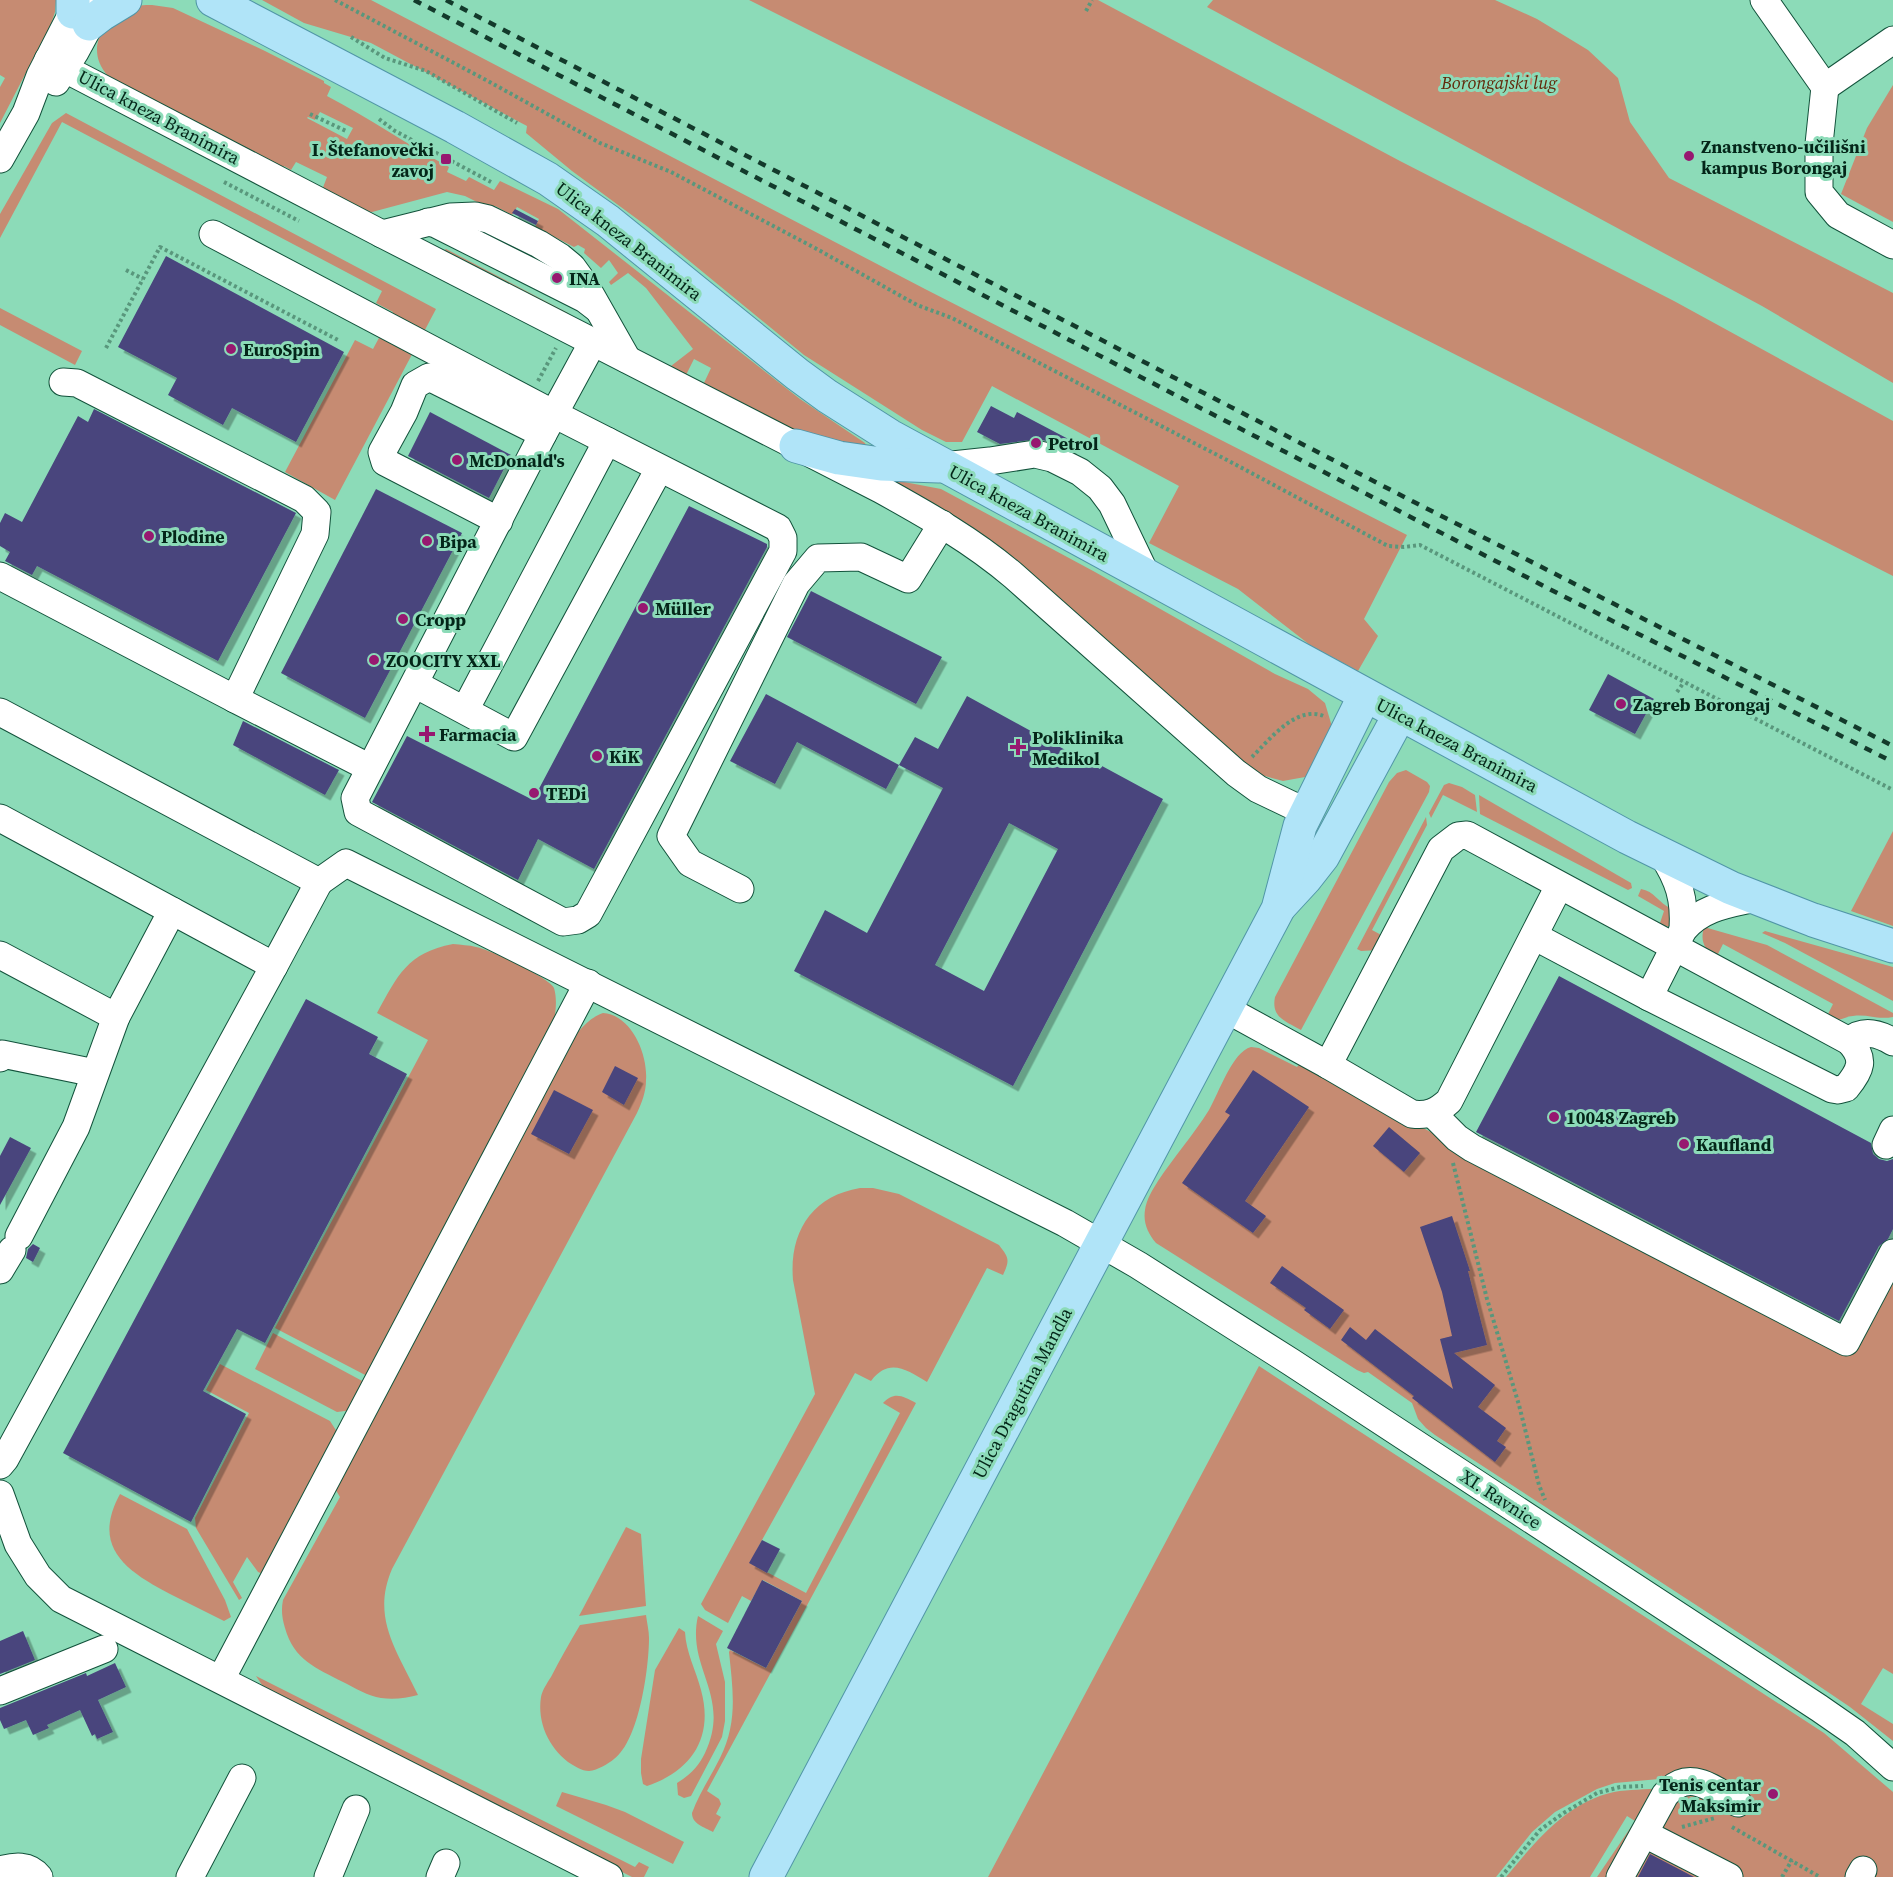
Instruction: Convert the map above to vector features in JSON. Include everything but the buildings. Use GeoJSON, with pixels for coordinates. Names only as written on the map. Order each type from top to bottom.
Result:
{"type":"FeatureCollection","features":[{"type":"Feature","properties":{"kind":"main road"},"geometry":{"type":"LineString","coordinates":[[84,12],[102,14],[125,0]]}},
{"type":"Feature","properties":{"kind":"main road","name":"Ulica kneza Branimira"},"geometry":{"type":"LineString","coordinates":[[213,0],[455,127],[548,179],[608,221],[820,390],[890,436],[943,466],[1706,877],[1813,920],[1893,946]]}},
{"type":"Feature","properties":{"kind":"main road"},"geometry":{"type":"LineString","coordinates":[[796,446],[839,458],[881,464],[943,466]]}},
{"type":"Feature","properties":{"kind":"main road","name":"Ulica Dragutina Mandla"},"geometry":{"type":"LineString","coordinates":[[1278,909],[1294,843],[1306,813],[1365,695]]}},
{"type":"Feature","properties":{"kind":"main road","name":"Ulica Dragutina Mandla"},"geometry":{"type":"LineString","coordinates":[[766,1877],[1224,1008],[1278,909],[1323,856],[1400,714]]}},
{"type":"Feature","properties":{"kind":"street"},"geometry":{"type":"LineString","coordinates":[[1764,0],[1825,87],[1819,144],[1819,192],[1838,215],[1893,244]]}},
{"type":"Feature","properties":{"kind":"street"},"geometry":{"type":"LineString","coordinates":[[0,159],[33,107],[84,12]]}},
{"type":"Feature","properties":{"kind":"street"},"geometry":{"type":"LineString","coordinates":[[84,12],[86,48],[89,59],[94,70],[113,93]]}},
{"type":"Feature","properties":{"kind":"street"},"geometry":{"type":"LineString","coordinates":[[1825,87],[1893,40]]}},
{"type":"Feature","properties":{"kind":"street","name":"Ulica kneza Branimira"},"geometry":{"type":"LineString","coordinates":[[57,64],[382,234],[880,489],[942,524],[1008,570],[1236,773],[1258,789],[1306,813]]}},
{"type":"Feature","properties":{"kind":"street"},"geometry":{"type":"LineString","coordinates":[[33,107],[60,93],[73,90],[113,93]]}},
{"type":"Feature","properties":{"kind":"street"},"geometry":{"type":"LineString","coordinates":[[382,234],[439,220],[475,216],[488,219],[539,244],[572,267],[585,285],[627,359]]}},
{"type":"Feature","properties":{"kind":"street"},"geometry":{"type":"LineString","coordinates":[[439,220],[436,224],[585,299],[598,309]]}},
{"type":"Feature","properties":{"kind":"street"},"geometry":{"type":"LineString","coordinates":[[213,234],[549,424]]}},
{"type":"Feature","properties":{"kind":"street"},"geometry":{"type":"LineString","coordinates":[[499,522],[385,462],[382,452],[404,412],[415,385],[429,376],[549,424],[607,441],[778,528],[783,538],[783,551],[588,915],[578,920],[563,922],[358,812],[355,798],[415,684],[499,522],[549,424],[593,342]]}},
{"type":"Feature","properties":{"kind":"street"},"geometry":{"type":"LineString","coordinates":[[63,382],[77,383],[304,499],[317,512],[315,534],[235,699]]}},
{"type":"Feature","properties":{"kind":"street"},"geometry":{"type":"LineString","coordinates":[[465,710],[607,441]]}},
{"type":"Feature","properties":{"kind":"street"},"geometry":{"type":"LineString","coordinates":[[943,466],[1035,454],[1052,458],[1080,472],[1100,488],[1112,504],[1147,577]]}},
{"type":"Feature","properties":{"kind":"street"},"geometry":{"type":"LineString","coordinates":[[415,684],[514,737],[659,469]]}},
{"type":"Feature","properties":{"kind":"street"},"geometry":{"type":"LineString","coordinates":[[740,889],[690,863],[671,836],[796,584],[818,558],[861,557],[908,579],[942,524]]}},
{"type":"Feature","properties":{"kind":"street"},"geometry":{"type":"LineString","coordinates":[[0,576],[370,768]]}},
{"type":"Feature","properties":{"kind":"street"},"geometry":{"type":"LineString","coordinates":[[0,712],[319,882],[6,1459],[0,1465]]}},
{"type":"Feature","properties":{"kind":"street"},"geometry":{"type":"LineString","coordinates":[[0,818],[274,966]]}},
{"type":"Feature","properties":{"kind":"street"},"geometry":{"type":"LineString","coordinates":[[1328,1065],[1441,849],[1458,836],[1467,836],[1559,886],[1679,939],[1849,1041],[1861,1062],[1857,1072],[1845,1088],[1832,1089],[1534,936]]}},
{"type":"Feature","properties":{"kind":"street"},"geometry":{"type":"LineString","coordinates":[[1662,854],[1682,896],[1684,909],[1679,939]]}},
{"type":"Feature","properties":{"kind":"street","name":"XI. Ravnice"},"geometry":{"type":"LineString","coordinates":[[319,882],[346,863],[1065,1222],[1291,1362],[1819,1708],[1855,1733],[1893,1767]]}},
{"type":"Feature","properties":{"kind":"street"},"geometry":{"type":"LineString","coordinates":[[1224,1008],[1412,1114],[1432,1113],[1449,1101],[1559,886]]}},
{"type":"Feature","properties":{"kind":"street"},"geometry":{"type":"LineString","coordinates":[[1649,997],[1679,939],[1697,916],[1725,904],[1756,898]]}},
{"type":"Feature","properties":{"kind":"street"},"geometry":{"type":"LineString","coordinates":[[10,1252],[76,1127],[116,1017],[172,911]]}},
{"type":"Feature","properties":{"kind":"street"},"geometry":{"type":"LineString","coordinates":[[0,955],[116,1017]]}},
{"type":"Feature","properties":{"kind":"street"},"geometry":{"type":"LineString","coordinates":[[221,1679],[588,983]]}},
{"type":"Feature","properties":{"kind":"street"},"geometry":{"type":"LineString","coordinates":[[1849,1041],[1861,1034],[1873,1034],[1893,1042]]}},
{"type":"Feature","properties":{"kind":"street"},"geometry":{"type":"LineString","coordinates":[[0,1058],[2,1054],[95,1073]]}},
{"type":"Feature","properties":{"kind":"street"},"geometry":{"type":"LineString","coordinates":[[1432,1113],[1472,1148],[1846,1342],[1893,1253]]}},
{"type":"Feature","properties":{"kind":"street"},"geometry":{"type":"LineString","coordinates":[[0,1494],[18,1544],[38,1576],[61,1599],[609,1877]]}},
{"type":"Feature","properties":{"kind":"street"},"geometry":{"type":"LineString","coordinates":[[0,1691],[104,1648]]}},
{"type":"Feature","properties":{"kind":"street"},"geometry":{"type":"LineString","coordinates":[[190,1877],[242,1778]]}},
{"type":"Feature","properties":{"kind":"street"},"geometry":{"type":"LineString","coordinates":[[1620,1877],[1651,1837],[1665,1795],[1674,1785],[1686,1781],[1698,1781],[1732,1813]]}},
{"type":"Feature","properties":{"kind":"street"},"geometry":{"type":"LineString","coordinates":[[328,1877],[356,1809]]}},
{"type":"Feature","properties":{"kind":"street"},"geometry":{"type":"LineString","coordinates":[[1651,1837],[1729,1877]]}},
{"type":"Feature","properties":{"kind":"street"},"geometry":{"type":"LineString","coordinates":[[0,1870],[14,1866],[27,1868],[39,1877]]}},
{"type":"Feature","properties":{"kind":"path"},"geometry":{"type":"LineString","coordinates":[[335,0],[600,143],[670,172],[815,248],[917,305],[952,318],[1388,546],[1420,545],[1576,628],[1893,790]]}},
{"type":"Feature","properties":{"kind":"path"},"geometry":{"type":"LineString","coordinates":[[1086,11],[1092,0]]}},
{"type":"Feature","properties":{"kind":"path"},"geometry":{"type":"LineString","coordinates":[[351,37],[386,57],[426,71],[517,123]]}},
{"type":"Feature","properties":{"kind":"path"},"geometry":{"type":"LineString","coordinates":[[370,113],[395,131],[491,182]]}},
{"type":"Feature","properties":{"kind":"path"},"geometry":{"type":"LineString","coordinates":[[310,114],[346,131]]}},
{"type":"Feature","properties":{"kind":"path"},"geometry":{"type":"LineString","coordinates":[[224,182],[299,221]]}},
{"type":"Feature","properties":{"kind":"path"},"geometry":{"type":"LineString","coordinates":[[106,348],[160,247],[338,340]]}},
{"type":"Feature","properties":{"kind":"path"},"geometry":{"type":"LineString","coordinates":[[126,270],[143,279]]}},
{"type":"Feature","properties":{"kind":"path"},"geometry":{"type":"LineString","coordinates":[[534,389],[559,341]]}},
{"type":"Feature","properties":{"kind":"path"},"geometry":{"type":"LineString","coordinates":[[1677,692],[1684,682]]}},
{"type":"Feature","properties":{"kind":"path"},"geometry":{"type":"LineString","coordinates":[[1249,760],[1276,732],[1305,713],[1318,713],[1332,720]]}},
{"type":"Feature","properties":{"kind":"path"},"geometry":{"type":"LineString","coordinates":[[1458,1138],[1453,1151],[1453,1165],[1487,1299],[1519,1405],[1539,1485],[1547,1505]]}},
{"type":"Feature","properties":{"kind":"path"},"geometry":{"type":"LineString","coordinates":[[1501,1877],[1540,1830],[1597,1793],[1620,1787],[1674,1785]]}},
{"type":"Feature","properties":{"kind":"path"},"geometry":{"type":"LineString","coordinates":[[1732,1813],[1792,1860],[1820,1877]]}},
{"type":"Feature","properties":{"kind":"path"},"geometry":{"type":"LineString","coordinates":[[1651,1837],[1661,1832],[1716,1818]]}},
{"type":"Feature","properties":{"kind":"path"},"geometry":{"type":"LineString","coordinates":[[1782,1877],[1792,1860]]}},
{"type":"Feature","properties":{"kind":"green space"},"geometry":{"type":"Polygon","coordinates":[[[0,0],[56,0],[51,24],[0,123],[0,87],[5,78],[0,75],[0,0]]]}},
{"type":"Feature","properties":{"kind":"green space"},"geometry":{"type":"Polygon","coordinates":[[[262,0],[371,0],[925,289],[1407,535],[1364,619],[1378,636],[1358,671],[1310,645],[1238,589],[1149,543],[1179,486],[992,386],[962,442],[946,442],[922,430],[804,355],[648,227],[572,171],[526,133],[527,126],[371,43],[304,23],[262,0]]]}},
{"type":"Feature","properties":{"kind":"green space"},"geometry":{"type":"Polygon","coordinates":[[[749,0],[1098,0],[1400,161],[1674,301],[1893,421],[1893,576],[1300,276],[749,0]]]}},
{"type":"Feature","properties":{"kind":"green space","name":"Borongajski lug"},"geometry":{"type":"Polygon","coordinates":[[[1213,0],[1495,0],[1537,19],[1588,50],[1618,78],[1630,122],[1669,178],[1893,293],[1893,383],[1762,306],[1207,7],[1213,0]]]}},
{"type":"Feature","properties":{"kind":"green space"},"geometry":{"type":"Polygon","coordinates":[[[149,5],[173,8],[324,81],[331,87],[327,96],[449,167],[447,172],[466,181],[469,177],[494,190],[500,181],[558,209],[800,399],[865,443],[867,448],[796,434],[695,379],[704,383],[711,368],[694,359],[686,375],[671,366],[693,349],[646,288],[628,273],[611,285],[609,282],[618,273],[609,260],[601,268],[584,253],[585,249],[578,245],[574,247],[535,227],[539,219],[517,207],[512,215],[495,206],[493,210],[465,196],[447,192],[372,212],[364,211],[322,190],[327,177],[296,162],[291,170],[284,166],[283,169],[108,76],[101,66],[97,47],[104,29],[119,14],[129,8],[149,5]],[[320,112],[315,120],[307,118],[347,139],[353,128],[320,112]]]}},
{"type":"Feature","properties":{"kind":"green space"},"geometry":{"type":"Polygon","coordinates":[[[1893,85],[1893,222],[1841,194],[1867,128],[1893,85]]]}},
{"type":"Feature","properties":{"kind":"green space"},"geometry":{"type":"Polygon","coordinates":[[[66,113],[436,309],[335,500],[285,472],[355,340],[373,349],[393,312],[376,303],[382,291],[62,122],[0,238],[0,214],[52,123],[66,113]]]}},
{"type":"Feature","properties":{"kind":"green space"},"geometry":{"type":"Polygon","coordinates":[[[446,249],[568,313],[569,315],[443,251],[446,249]]]}},
{"type":"Feature","properties":{"kind":"green space"},"geometry":{"type":"Polygon","coordinates":[[[0,308],[82,351],[75,365],[0,325],[0,308]]]}},
{"type":"Feature","properties":{"kind":"green space"},"geometry":{"type":"Polygon","coordinates":[[[883,478],[941,489],[1095,572],[1275,674],[1308,689],[1325,703],[1333,730],[1322,762],[1305,777],[1283,781],[1250,772],[883,478]]]}},
{"type":"Feature","properties":{"kind":"green space"},"geometry":{"type":"Polygon","coordinates":[[[1406,770],[1427,782],[1430,786],[1429,792],[1301,1030],[1280,1018],[1275,1009],[1275,997],[1389,782],[1397,773],[1406,770]]]}},
{"type":"Feature","properties":{"kind":"green space"},"geometry":{"type":"Polygon","coordinates":[[[1449,783],[1462,787],[1475,795],[1477,812],[1443,795],[1431,818],[1429,813],[1444,785],[1449,783]]]}},
{"type":"Feature","properties":{"kind":"green space"},"geometry":{"type":"Polygon","coordinates":[[[1479,795],[1631,883],[1632,888],[1628,890],[1480,814],[1479,795]]]}},
{"type":"Feature","properties":{"kind":"green space"},"geometry":{"type":"Polygon","coordinates":[[[1426,817],[1427,825],[1372,930],[1385,937],[1379,950],[1361,951],[1357,949],[1426,817]]]}},
{"type":"Feature","properties":{"kind":"green space"},"geometry":{"type":"Polygon","coordinates":[[[1893,831],[1893,926],[1851,911],[1893,831]]]}},
{"type":"Feature","properties":{"kind":"green space"},"geometry":{"type":"Polygon","coordinates":[[[1641,889],[1649,892],[1670,908],[1671,926],[1663,927],[1660,923],[1664,911],[1638,896],[1641,889]]]}},
{"type":"Feature","properties":{"kind":"green space"},"geometry":{"type":"Polygon","coordinates":[[[1704,927],[1767,945],[1893,1013],[1893,1017],[1849,1016],[1838,1020],[1827,1016],[1833,1004],[1723,944],[1716,958],[1704,944],[1702,937],[1704,927]]]}},
{"type":"Feature","properties":{"kind":"green space"},"geometry":{"type":"Polygon","coordinates":[[[1765,931],[1893,967],[1893,1001],[1762,933],[1765,931]]]}},
{"type":"Feature","properties":{"kind":"green space"},"geometry":{"type":"Polygon","coordinates":[[[453,944],[473,946],[493,953],[550,983],[556,996],[554,1021],[369,1377],[275,1328],[428,1040],[377,1013],[391,987],[414,960],[437,948],[453,944]]]}},
{"type":"Feature","properties":{"kind":"green space"},"geometry":{"type":"Polygon","coordinates":[[[603,1013],[613,1015],[630,1028],[641,1048],[646,1070],[642,1101],[392,1569],[386,1587],[385,1619],[395,1649],[418,1695],[391,1699],[371,1696],[324,1672],[300,1655],[289,1639],[285,1628],[282,1614],[283,1600],[340,1497],[334,1487],[578,1032],[589,1021],[603,1013]]]}},
{"type":"Feature","properties":{"kind":"green space"},"geometry":{"type":"Polygon","coordinates":[[[1251,1047],[1259,1048],[1297,1067],[1300,1063],[1851,1354],[1893,1276],[1893,1674],[1883,1668],[1861,1704],[1893,1724],[1893,1741],[1850,1707],[1779,1659],[1435,1435],[1418,1419],[1412,1403],[1368,1372],[1357,1370],[1156,1243],[1145,1224],[1146,1206],[1150,1195],[1209,1110],[1232,1065],[1244,1050],[1251,1047]]]}},
{"type":"Feature","properties":{"kind":"green space"},"geometry":{"type":"Polygon","coordinates":[[[873,1188],[899,1194],[999,1245],[1007,1256],[1007,1266],[1003,1275],[987,1268],[927,1382],[898,1368],[885,1369],[871,1381],[855,1373],[750,1563],[806,1593],[900,1413],[883,1403],[891,1397],[899,1396],[916,1403],[707,1791],[719,1799],[721,1804],[716,1814],[721,1817],[713,1832],[696,1823],[692,1813],[720,1758],[730,1732],[733,1706],[729,1652],[730,1650],[766,1668],[802,1601],[763,1580],[751,1601],[742,1596],[728,1623],[705,1610],[701,1604],[815,1394],[793,1280],[795,1246],[800,1232],[807,1219],[829,1199],[843,1192],[873,1188]]]}},
{"type":"Feature","properties":{"kind":"green space"},"geometry":{"type":"Polygon","coordinates":[[[273,1333],[366,1383],[353,1410],[337,1412],[255,1369],[273,1333]]]}},
{"type":"Feature","properties":{"kind":"green space"},"geometry":{"type":"Polygon","coordinates":[[[220,1364],[330,1421],[339,1435],[263,1574],[258,1572],[247,1557],[233,1582],[242,1598],[239,1600],[196,1528],[195,1518],[249,1413],[206,1390],[220,1364]]]}},
{"type":"Feature","properties":{"kind":"green space"},"geometry":{"type":"Polygon","coordinates":[[[1259,1366],[1824,1733],[1893,1792],[1893,1877],[1597,1877],[1635,1821],[1627,1816],[1590,1877],[1506,1877],[1553,1825],[1581,1805],[1614,1792],[1661,1788],[1672,1776],[1615,1783],[1597,1789],[1555,1812],[1532,1832],[1496,1877],[988,1877],[1259,1366]]]}},
{"type":"Feature","properties":{"kind":"green space"},"geometry":{"type":"Polygon","coordinates":[[[120,1494],[187,1529],[225,1600],[231,1617],[224,1621],[154,1585],[127,1566],[111,1543],[109,1529],[112,1513],[120,1494]]]}},
{"type":"Feature","properties":{"kind":"green space"},"geometry":{"type":"Polygon","coordinates":[[[626,1527],[641,1534],[646,1606],[579,1616],[626,1527]]]}},
{"type":"Feature","properties":{"kind":"green space"},"geometry":{"type":"Polygon","coordinates":[[[646,1615],[649,1638],[645,1685],[630,1737],[623,1750],[609,1763],[592,1770],[581,1769],[561,1756],[550,1742],[541,1716],[542,1692],[580,1625],[646,1615]]]}},
{"type":"Feature","properties":{"kind":"green space"},"geometry":{"type":"Polygon","coordinates":[[[698,1616],[723,1631],[716,1644],[725,1682],[725,1721],[722,1737],[691,1796],[684,1798],[678,1795],[677,1783],[686,1777],[703,1758],[712,1733],[714,1715],[698,1651],[696,1634],[698,1616]]]}},
{"type":"Feature","properties":{"kind":"green space"},"geometry":{"type":"Polygon","coordinates":[[[679,1628],[685,1632],[689,1654],[701,1690],[704,1723],[696,1750],[687,1761],[676,1771],[647,1786],[643,1784],[641,1759],[655,1670],[679,1628]]]}},
{"type":"Feature","properties":{"kind":"green space"},"geometry":{"type":"Polygon","coordinates":[[[256,1676],[635,1867],[639,1862],[649,1867],[644,1877],[632,1877],[268,1694],[256,1676]]]}},
{"type":"Feature","properties":{"kind":"green space"},"geometry":{"type":"Polygon","coordinates":[[[562,1792],[625,1812],[684,1842],[673,1864],[556,1806],[562,1792]]]}},
{"type":"Feature","properties":{"kind":"railway"},"geometry":{"type":"LineString","coordinates":[[414,0],[1563,596],[1893,762]]}},
{"type":"Feature","properties":{"kind":"railway"},"geometry":{"type":"LineString","coordinates":[[446,0],[1414,502],[1893,746]]}},
{"type":"Feature","properties":{"kind":"place","name":"Znanstveno-učilišni kampus Borongaj"},"geometry":{"type":"Point","coordinates":[1689,156]}},
{"type":"Feature","properties":{"kind":"place","name":"I. Štefanovečki zavoj"},"geometry":{"type":"Point","coordinates":[446,159]}},
{"type":"Feature","properties":{"kind":"place","name":"INA"},"geometry":{"type":"Point","coordinates":[557,278]}},
{"type":"Feature","properties":{"kind":"place","name":"EuroSpin"},"geometry":{"type":"Point","coordinates":[231,349]}},
{"type":"Feature","properties":{"kind":"place","name":"Petrol"},"geometry":{"type":"Point","coordinates":[1036,443]}},
{"type":"Feature","properties":{"kind":"place","name":"McDonald's"},"geometry":{"type":"Point","coordinates":[457,460]}},
{"type":"Feature","properties":{"kind":"place","name":"Plodine"},"geometry":{"type":"Point","coordinates":[149,536]}},
{"type":"Feature","properties":{"kind":"place","name":"Bipa"},"geometry":{"type":"Point","coordinates":[427,541]}},
{"type":"Feature","properties":{"kind":"place","name":"Müller"},"geometry":{"type":"Point","coordinates":[643,608]}},
{"type":"Feature","properties":{"kind":"place","name":"Cropp"},"geometry":{"type":"Point","coordinates":[403,619]}},
{"type":"Feature","properties":{"kind":"place","name":"ZOOCITY XXL"},"geometry":{"type":"Point","coordinates":[374,660]}},
{"type":"Feature","properties":{"kind":"place","name":"Zagreb Borongaj"},"geometry":{"type":"Point","coordinates":[1621,704]}},
{"type":"Feature","properties":{"kind":"place","name":"Farmacia"},"geometry":{"type":"Point","coordinates":[427,734]}},
{"type":"Feature","properties":{"kind":"place","name":"Poliklinika Medikol"},"geometry":{"type":"Point","coordinates":[1018,747]}},
{"type":"Feature","properties":{"kind":"place","name":"KiK"},"geometry":{"type":"Point","coordinates":[597,756]}},
{"type":"Feature","properties":{"kind":"place","name":"TEDi"},"geometry":{"type":"Point","coordinates":[534,793]}},
{"type":"Feature","properties":{"kind":"place","name":"10048 Zagreb"},"geometry":{"type":"Point","coordinates":[1554,1117]}},
{"type":"Feature","properties":{"kind":"place","name":"Kaufland"},"geometry":{"type":"Point","coordinates":[1684,1144]}},
{"type":"Feature","properties":{"kind":"place","name":"Tenis centar Maksimir"},"geometry":{"type":"Point","coordinates":[1773,1794]}}]}
